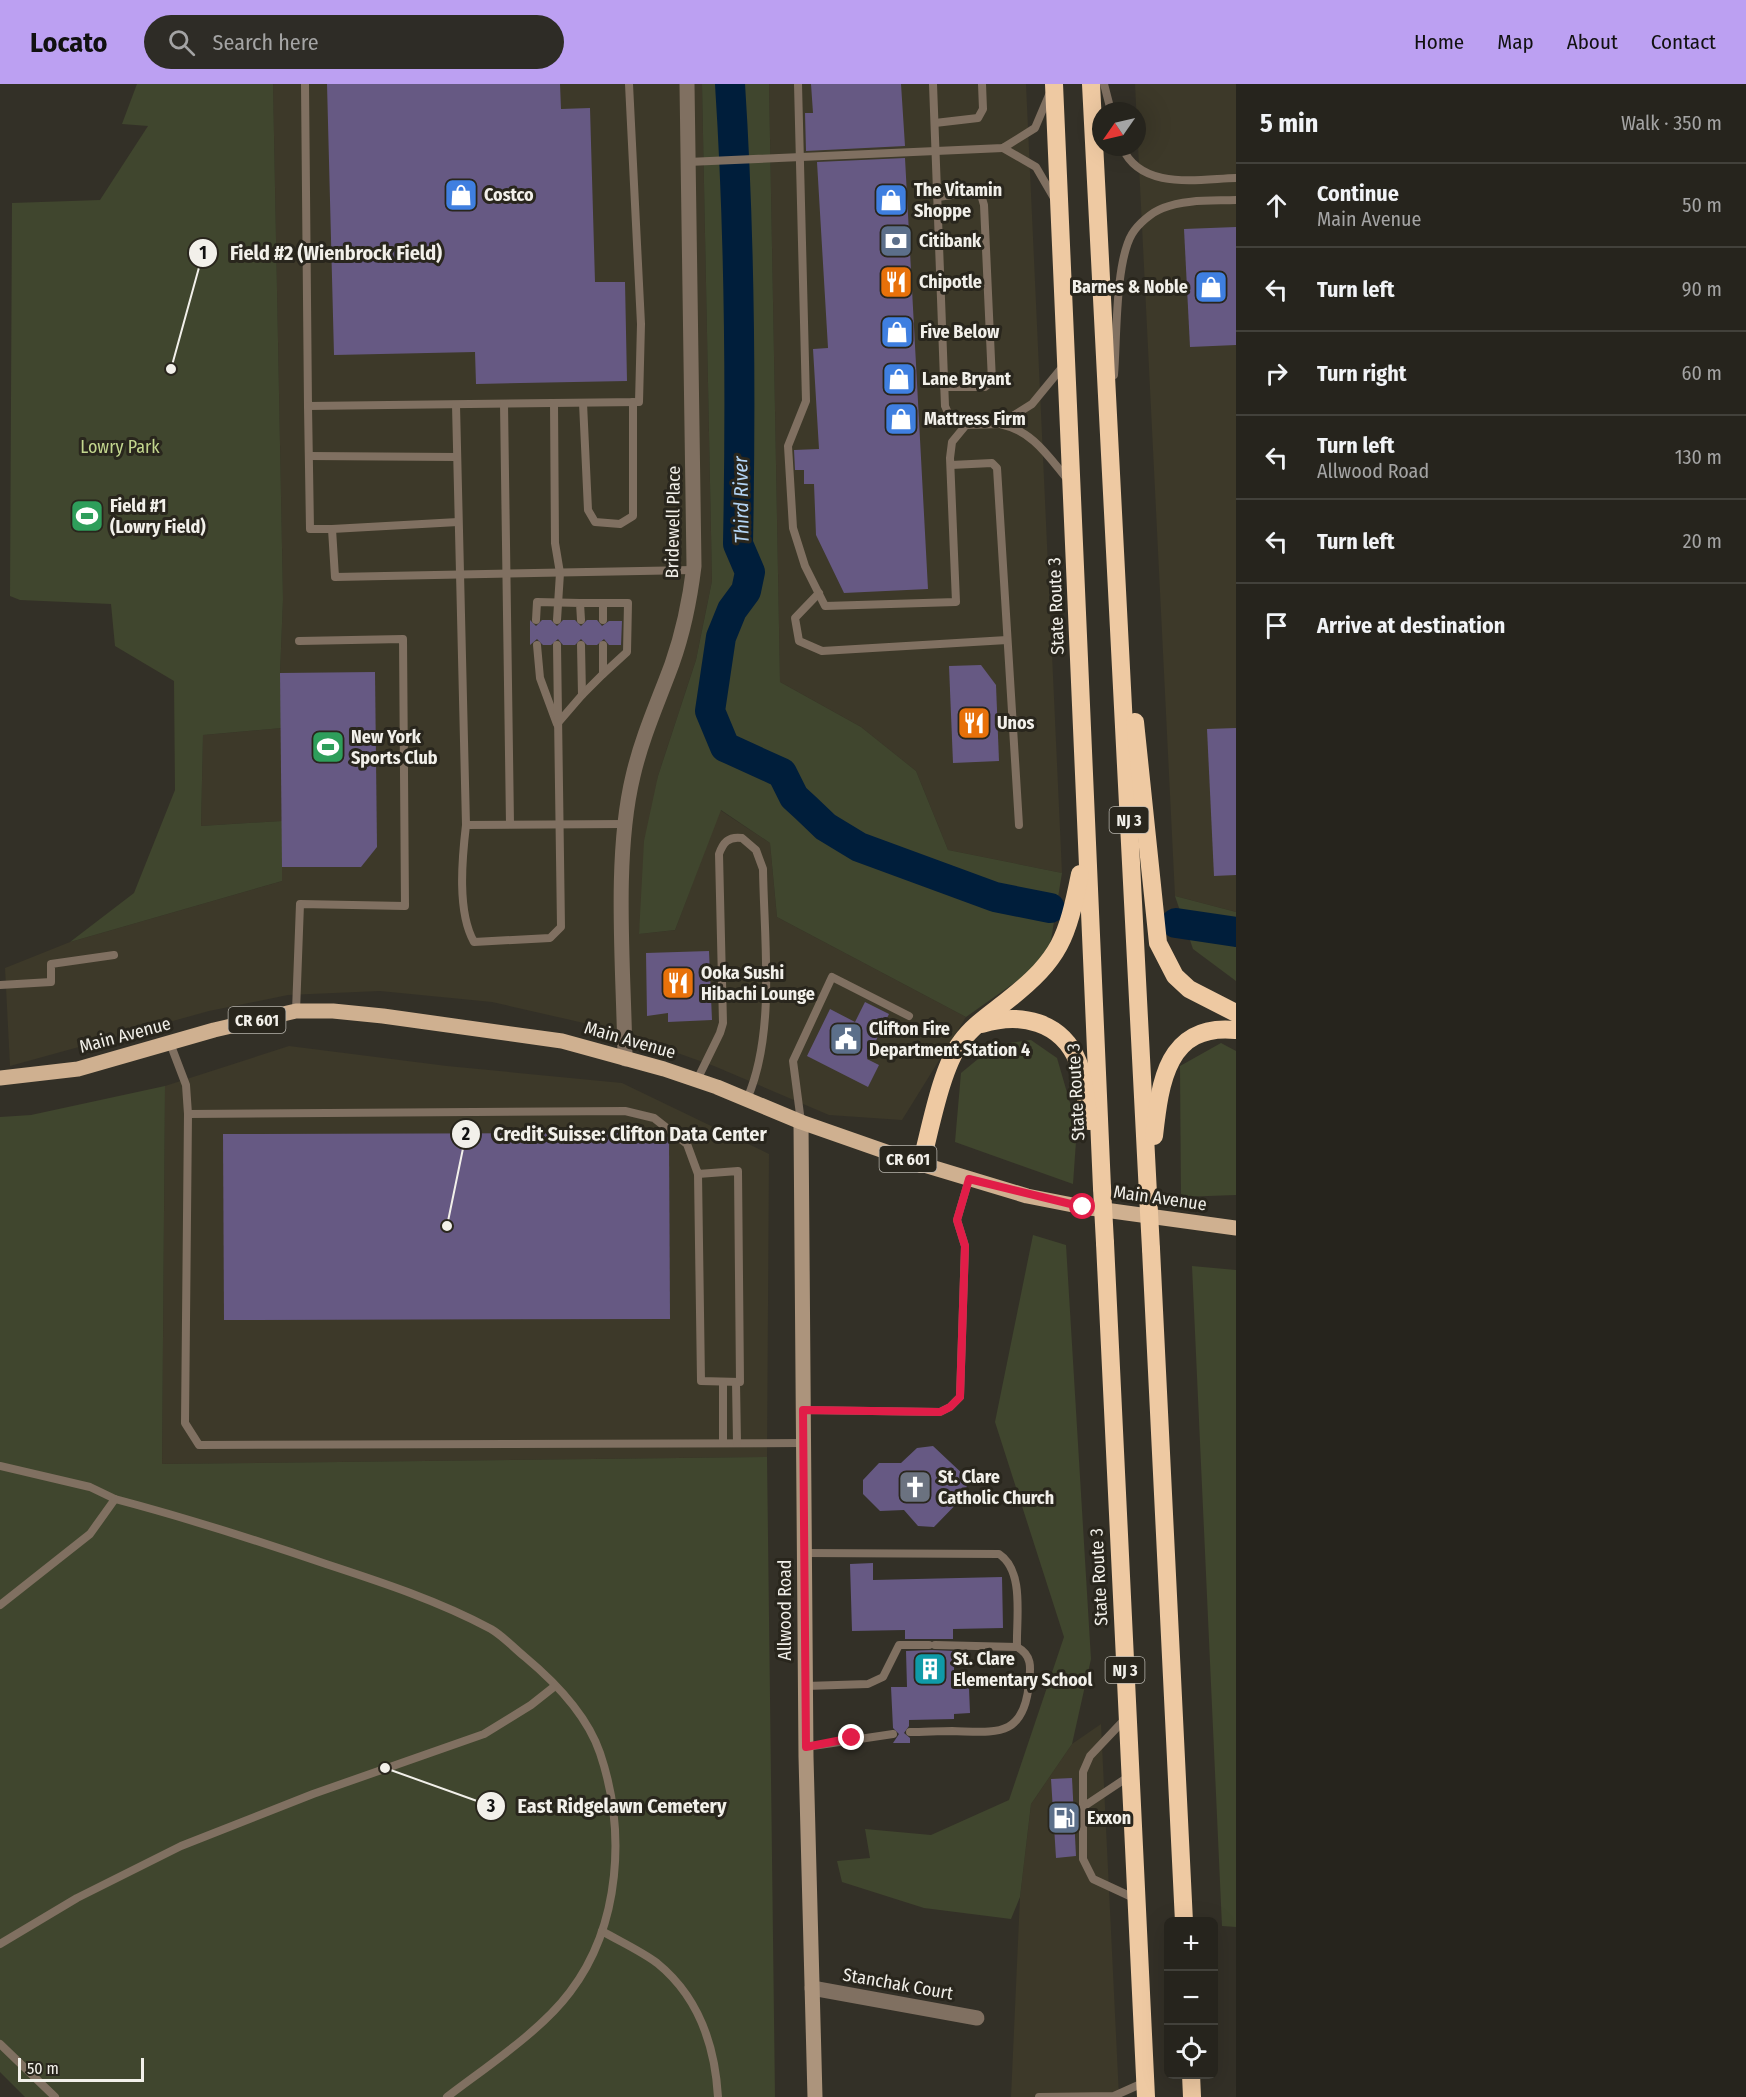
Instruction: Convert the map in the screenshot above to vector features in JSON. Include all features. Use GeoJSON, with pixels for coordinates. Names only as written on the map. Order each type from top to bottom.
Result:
{"type":"FeatureCollection","features":[{"type":"Feature","properties":{"kind":"highway","name":"State Route 3"},"geometry":{"type":"LineString","coordinates":[[1053,84],[1145,2090]]}},
{"type":"Feature","properties":{"kind":"highway","name":"NJ 3"},"geometry":{"type":"LineString","coordinates":[[1091,84],[1184,1917]]}},
{"type":"Feature","properties":{"kind":"highway"},"geometry":{"type":"LineString","coordinates":[[1108,445],[1158,943],[1175,976],[1189,989],[1236,1013]]}},
{"type":"Feature","properties":{"kind":"highway"},"geometry":{"type":"LineString","coordinates":[[921,1164],[950,1062],[959,1044],[974,1027],[1039,975],[1055,955],[1066,935],[1086,842]]}},
{"type":"Feature","properties":{"kind":"highway"},"geometry":{"type":"LineString","coordinates":[[974,1027],[1011,1018],[1031,1020],[1052,1029],[1068,1044],[1078,1063],[1102,1188]]}},
{"type":"Feature","properties":{"kind":"highway"},"geometry":{"type":"LineString","coordinates":[[1148,1194],[1161,1085],[1173,1054],[1186,1041],[1202,1032],[1222,1028],[1236,1030]]}},
{"type":"Feature","properties":{"kind":"highway"},"geometry":{"type":"LineString","coordinates":[[1191,2079],[1192,2097]]}},
{"type":"Feature","properties":{"kind":"main road","name":"Main Avenue"},"geometry":{"type":"LineString","coordinates":[[0,1078],[78,1069],[296,1011],[333,1011],[480,1028],[562,1041],[697,1080],[801,1122],[969,1179],[1083,1207],[1236,1228]]}},
{"type":"Feature","properties":{"kind":"main road","name":"Allwood Road"},"geometry":{"type":"LineString","coordinates":[[801,1122],[806,1747],[815,2097]]}},
{"type":"Feature","properties":{"kind":"street","name":"Bridewell Place"},"geometry":{"type":"LineString","coordinates":[[626,1059],[625,824],[641,746],[672,663],[686,613],[693,570],[695,518],[687,84]]}},
{"type":"Feature","properties":{"kind":"street","name":"Stanchak Court"},"geometry":{"type":"LineString","coordinates":[[812,1988],[977,2018]]}},
{"type":"Feature","properties":{"kind":"lane"},"geometry":{"type":"LineString","coordinates":[[305,84],[310,529],[458,522]]}},
{"type":"Feature","properties":{"kind":"lane"},"geometry":{"type":"LineString","coordinates":[[308,406],[639,402],[640,324],[630,84]]}},
{"type":"Feature","properties":{"kind":"lane"},"geometry":{"type":"LineString","coordinates":[[798,84],[802,157],[806,401],[788,446],[793,528],[805,566],[825,606],[956,602],[952,442],[966,425]]}},
{"type":"Feature","properties":{"kind":"lane"},"geometry":{"type":"LineString","coordinates":[[933,84],[945,406],[949,414],[966,425],[1000,423],[1022,430],[1033,438],[1072,485]]}},
{"type":"Feature","properties":{"kind":"lane"},"geometry":{"type":"LineString","coordinates":[[934,123],[978,118],[983,109],[982,84]]}},
{"type":"Feature","properties":{"kind":"lane"},"geometry":{"type":"LineString","coordinates":[[688,162],[1003,148],[1035,128],[1053,84]]}},
{"type":"Feature","properties":{"kind":"lane"},"geometry":{"type":"LineString","coordinates":[[1104,84],[1109,102]]}},
{"type":"Feature","properties":{"kind":"lane"},"geometry":{"type":"LineString","coordinates":[[1003,148],[1036,167],[1059,207]]}},
{"type":"Feature","properties":{"kind":"lane"},"geometry":{"type":"LineString","coordinates":[[1126,156],[1143,171],[1161,178],[1236,177]]}},
{"type":"Feature","properties":{"kind":"lane"},"geometry":{"type":"LineString","coordinates":[[938,197],[980,191],[984,205],[992,381],[985,387],[944,387]]}},
{"type":"Feature","properties":{"kind":"lane"},"geometry":{"type":"LineString","coordinates":[[1108,445],[1123,259],[1132,234],[1145,219],[1162,208],[1185,203],[1236,200]]}},
{"type":"Feature","properties":{"kind":"lane"},"geometry":{"type":"LineString","coordinates":[[1000,423],[1032,404],[1067,361]]}},
{"type":"Feature","properties":{"kind":"lane"},"geometry":{"type":"LineString","coordinates":[[583,403],[588,510],[595,522],[620,525],[633,516],[633,402]]}},
{"type":"Feature","properties":{"kind":"lane"},"geometry":{"type":"LineString","coordinates":[[554,403],[555,543],[560,573],[557,620]]}},
{"type":"Feature","properties":{"kind":"lane"},"geometry":{"type":"LineString","coordinates":[[504,404],[510,824]]}},
{"type":"Feature","properties":{"kind":"lane"},"geometry":{"type":"LineString","coordinates":[[456,405],[458,576],[466,825],[462,858],[466,928],[474,942],[550,938],[561,927],[557,824],[557,645]]}},
{"type":"Feature","properties":{"kind":"lane"},"geometry":{"type":"LineString","coordinates":[[309,456],[457,457]]}},
{"type":"Feature","properties":{"kind":"lane"},"geometry":{"type":"LineString","coordinates":[[951,465],[992,463],[997,468],[1019,825]]}},
{"type":"Feature","properties":{"kind":"lane"},"geometry":{"type":"LineString","coordinates":[[332,529],[334,577],[693,570]]}},
{"type":"Feature","properties":{"kind":"lane"},"geometry":{"type":"LineString","coordinates":[[819,593],[795,618],[798,641],[822,651],[1008,640]]}},
{"type":"Feature","properties":{"kind":"lane"},"geometry":{"type":"LineString","coordinates":[[536,620],[537,602],[628,603],[627,652],[582,695],[557,724]]}},
{"type":"Feature","properties":{"kind":"lane"},"geometry":{"type":"LineString","coordinates":[[580,603],[581,620]]}},
{"type":"Feature","properties":{"kind":"lane"},"geometry":{"type":"LineString","coordinates":[[603,603],[603,620]]}},
{"type":"Feature","properties":{"kind":"lane"},"geometry":{"type":"LineString","coordinates":[[296,1011],[300,904],[405,906],[403,639],[299,640]]}},
{"type":"Feature","properties":{"kind":"lane"},"geometry":{"type":"LineString","coordinates":[[537,645],[540,678],[557,724]]}},
{"type":"Feature","properties":{"kind":"lane"},"geometry":{"type":"LineString","coordinates":[[581,645],[582,695]]}},
{"type":"Feature","properties":{"kind":"lane"},"geometry":{"type":"LineString","coordinates":[[603,645],[603,674]]}},
{"type":"Feature","properties":{"kind":"lane"},"geometry":{"type":"LineString","coordinates":[[466,825],[625,824]]}},
{"type":"Feature","properties":{"kind":"lane"},"geometry":{"type":"LineString","coordinates":[[697,1080],[723,1023],[718,854],[723,843],[728,839],[742,838],[756,850],[760,859],[763,880],[765,1028],[757,1076],[747,1099]]}},
{"type":"Feature","properties":{"kind":"lane"},"geometry":{"type":"LineString","coordinates":[[0,985],[51,982],[51,964],[114,955]]}},
{"type":"Feature","properties":{"kind":"lane"},"geometry":{"type":"LineString","coordinates":[[801,1122],[793,1061],[832,977],[909,1016]]}},
{"type":"Feature","properties":{"kind":"lane"},"geometry":{"type":"LineString","coordinates":[[170,1044],[186,1085],[188,1114],[185,1423],[199,1445],[803,1443]]}},
{"type":"Feature","properties":{"kind":"lane"},"geometry":{"type":"LineString","coordinates":[[188,1114],[625,1111],[654,1119],[687,1144],[698,1174],[701,1381],[740,1382],[738,1171],[698,1174]]}},
{"type":"Feature","properties":{"kind":"lane"},"geometry":{"type":"LineString","coordinates":[[803,1410],[940,1412],[950,1407],[960,1397],[965,1246],[957,1220],[969,1179]]}},
{"type":"Feature","properties":{"kind":"lane"},"geometry":{"type":"LineString","coordinates":[[723,1382],[723,1443]]}},
{"type":"Feature","properties":{"kind":"lane"},"geometry":{"type":"LineString","coordinates":[[736,1382],[737,1443]]}},
{"type":"Feature","properties":{"kind":"lane"},"geometry":{"type":"LineString","coordinates":[[0,1466],[90,1488],[115,1499],[207,1523],[385,1583],[492,1630],[555,1686],[582,1719],[599,1752],[616,1821],[611,1903],[602,1931],[570,1992],[526,2035],[447,2097]]}},
{"type":"Feature","properties":{"kind":"lane"},"geometry":{"type":"LineString","coordinates":[[0,1605],[90,1534],[115,1499]]}},
{"type":"Feature","properties":{"kind":"lane"},"geometry":{"type":"LineString","coordinates":[[805,1553],[999,1554],[1006,1558],[1015,1578],[1017,1647]]}},
{"type":"Feature","properties":{"kind":"lane"},"geometry":{"type":"LineString","coordinates":[[806,1686],[868,1684],[883,1677],[899,1646],[1017,1647],[1024,1651],[1031,1667],[1028,1696],[1023,1709],[1003,1731],[987,1734],[910,1732]]}},
{"type":"Feature","properties":{"kind":"lane"},"geometry":{"type":"LineString","coordinates":[[0,1944],[77,1898],[181,1846],[313,1794],[484,1734],[531,1705],[555,1686]]}},
{"type":"Feature","properties":{"kind":"lane"},"geometry":{"type":"LineString","coordinates":[[1127,1717],[1090,1756],[1083,1772],[1083,1859],[1093,1879],[1135,1899]]}},
{"type":"Feature","properties":{"kind":"lane"},"geometry":{"type":"LineString","coordinates":[[806,1747],[893,1734]]}},
{"type":"Feature","properties":{"kind":"lane"},"geometry":{"type":"LineString","coordinates":[[1083,1807],[1130,1776]]}},
{"type":"Feature","properties":{"kind":"lane"},"geometry":{"type":"LineString","coordinates":[[602,1931],[657,1963],[685,1992],[706,2027],[716,2071],[718,2097]]}},
{"type":"Feature","properties":{"kind":"lane"},"geometry":{"type":"LineString","coordinates":[[0,2044],[55,2097]]}},
{"type":"Feature","properties":{"kind":"lane"},"geometry":{"type":"LineString","coordinates":[[1039,2097],[1114,2097],[1145,2090]]}},
{"type":"Feature","properties":{"kind":"shaded area"},"geometry":{"type":"Polygon","coordinates":[[[273,84],[702,84],[712,581],[696,660],[658,776],[639,934],[675,930],[720,810],[770,843],[777,917],[966,1017],[902,1120],[829,1115],[714,1066],[610,1029],[492,1002],[380,991],[288,995],[209,1011],[10,1066],[5,968],[70,942],[282,881],[282,821],[201,826],[203,735],[282,728],[280,673],[283,599],[273,84]]]}},
{"type":"Feature","properties":{"kind":"shaded area"},"geometry":{"type":"Polygon","coordinates":[[[769,84],[1026,84],[1062,873],[948,850],[916,771],[861,727],[780,682],[769,84]]]}},
{"type":"Feature","properties":{"kind":"shaded area"},"geometry":{"type":"Polygon","coordinates":[[[1135,84],[1236,84],[1236,912],[1175,896],[1139,156],[1146,156],[1146,102],[1136,102],[1135,84]]]}},
{"type":"Feature","properties":{"kind":"shaded area"},"geometry":{"type":"Polygon","coordinates":[[[289,1046],[447,1066],[622,1083],[769,1154],[767,1457],[162,1464],[165,1086],[289,1046]]]}},
{"type":"Feature","properties":{"kind":"shaded area"},"geometry":{"type":"Polygon","coordinates":[[[1101,1724],[1119,2097],[1011,2097],[1020,1897],[1031,1804],[1072,1744],[1101,1724]]]}},
{"type":"Feature","properties":{"kind":"green space","name":"Lowry Park"},"geometry":{"type":"Polygon","coordinates":[[[137,84],[273,84],[283,599],[280,673],[282,728],[203,735],[201,826],[282,821],[282,881],[70,942],[134,893],[175,790],[174,681],[115,646],[111,604],[20,600],[10,596],[12,203],[100,200],[148,126],[122,124],[137,84]]]}},
{"type":"Feature","properties":{"kind":"green space"},"geometry":{"type":"Polygon","coordinates":[[[702,84],[769,84],[780,682],[861,727],[916,771],[948,850],[1062,873],[1051,940],[1041,964],[966,1017],[777,917],[770,843],[721,810],[675,930],[639,934],[644,841],[658,776],[696,660],[712,581],[702,84]]]}},
{"type":"Feature","properties":{"kind":"green space"},"geometry":{"type":"Polygon","coordinates":[[[1175,896],[1236,912],[1236,981],[1193,949],[1175,896]]]}},
{"type":"Feature","properties":{"kind":"green space"},"geometry":{"type":"Polygon","coordinates":[[[1031,1040],[1057,1058],[1077,1127],[1073,1184],[955,1142],[961,1073],[995,1045],[1031,1040]]]}},
{"type":"Feature","properties":{"kind":"green space"},"geometry":{"type":"Polygon","coordinates":[[[1221,1043],[1236,1051],[1236,1195],[1181,1197],[1180,1066],[1221,1043]]]}},
{"type":"Feature","properties":{"kind":"green space"},"geometry":{"type":"Polygon","coordinates":[[[165,1086],[162,1464],[767,1457],[775,2097],[25,2097],[0,2072],[0,1117],[31,1115],[165,1086]]]}},
{"type":"Feature","properties":{"kind":"green space"},"geometry":{"type":"Polygon","coordinates":[[[1033,1235],[1066,1245],[1091,1659],[1072,1744],[1031,1804],[1020,1897],[1011,1919],[924,1908],[842,1882],[837,1861],[870,1858],[865,1829],[931,1835],[1009,1800],[1064,1637],[995,1422],[1033,1235]]]}},
{"type":"Feature","properties":{"kind":"green space"},"geometry":{"type":"Polygon","coordinates":[[[1192,1266],[1236,1270],[1236,1927],[1222,1926],[1192,1266]]]}},
{"type":"Feature","properties":{"kind":"building","name":"Costco"},"geometry":{"type":"Polygon","coordinates":[[[327,84],[560,84],[561,109],[590,108],[595,282],[625,282],[627,381],[476,384],[475,352],[334,355],[327,84]]]}},
{"type":"Feature","properties":{"kind":"building"},"geometry":{"type":"Polygon","coordinates":[[[811,84],[901,84],[905,146],[806,151],[805,113],[813,113],[811,84]]]}},
{"type":"Feature","properties":{"kind":"building"},"geometry":{"type":"Polygon","coordinates":[[[905,158],[928,589],[844,593],[816,535],[814,484],[804,484],[804,470],[795,470],[794,450],[819,449],[813,349],[828,348],[817,162],[905,158]]]}},
{"type":"Feature","properties":{"kind":"building","name":"Barnes & Noble"},"geometry":{"type":"Polygon","coordinates":[[[1236,227],[1236,345],[1190,347],[1184,229],[1236,227]]]}},
{"type":"Feature","properties":{"kind":"building"},"geometry":{"type":"Polygon","coordinates":[[[530,620],[536,626],[542,620],[551,620],[557,626],[563,620],[575,620],[581,626],[587,620],[597,620],[602,626],[609,621],[622,621],[621,645],[609,645],[604,639],[597,645],[587,645],[581,639],[575,645],[563,645],[558,639],[551,645],[543,645],[537,639],[530,645],[530,620]]]}},
{"type":"Feature","properties":{"kind":"building","name":"Unos"},"geometry":{"type":"Polygon","coordinates":[[[981,665],[996,685],[999,761],[953,763],[949,666],[981,665]]]}},
{"type":"Feature","properties":{"kind":"building","name":"New York Sports Club"},"geometry":{"type":"Polygon","coordinates":[[[375,672],[377,847],[361,867],[282,867],[280,673],[375,672]]]}},
{"type":"Feature","properties":{"kind":"building"},"geometry":{"type":"Polygon","coordinates":[[[1236,728],[1236,875],[1214,876],[1207,729],[1236,728]]]}},
{"type":"Feature","properties":{"kind":"building","name":"Ooka Sushi Hibachi Lounge"},"geometry":{"type":"Polygon","coordinates":[[[709,951],[712,1020],[668,1022],[668,1013],[647,1016],[646,953],[709,951]]]}},
{"type":"Feature","properties":{"kind":"building","name":"Clifton Fire Department Station 4"},"geometry":{"type":"Polygon","coordinates":[[[865,1002],[889,1014],[867,1059],[879,1065],[868,1087],[807,1056],[830,1009],[855,1022],[865,1002]]]}},
{"type":"Feature","properties":{"kind":"building"},"geometry":{"type":"Polygon","coordinates":[[[663,1133],[669,1138],[670,1319],[224,1320],[223,1134],[663,1133]]]}},
{"type":"Feature","properties":{"kind":"building","name":"St. Clare Catholic Church"},"geometry":{"type":"Polygon","coordinates":[[[933,1446],[966,1477],[967,1493],[934,1527],[918,1526],[904,1510],[880,1511],[863,1494],[863,1480],[879,1463],[901,1463],[917,1448],[933,1446]]]}},
{"type":"Feature","properties":{"kind":"building","name":"St. Clare Elementary School"},"geometry":{"type":"Polygon","coordinates":[[[873,1563],[873,1580],[1002,1577],[1003,1628],[953,1629],[953,1639],[905,1639],[905,1630],[852,1631],[850,1564],[873,1563]]]}},
{"type":"Feature","properties":{"kind":"building"},"geometry":{"type":"Polygon","coordinates":[[[906,1651],[954,1651],[954,1688],[969,1688],[970,1713],[954,1714],[954,1719],[909,1720],[909,1726],[904,1733],[910,1738],[910,1743],[893,1743],[899,1734],[893,1728],[891,1687],[907,1687],[906,1651]]]}},
{"type":"Feature","properties":{"kind":"building","name":"Exxon"},"geometry":{"type":"Polygon","coordinates":[[[1072,1778],[1076,1856],[1056,1858],[1051,1779],[1072,1778]]]}},
{"type":"Feature","properties":{"kind":"waterway","name":"Third River"},"geometry":{"type":"LineString","coordinates":[[730,84],[739,314],[738,544],[750,572],[746,591],[732,610],[721,637],[710,711],[725,747],[782,773],[794,797],[826,827],[859,847],[995,897],[1050,908]]}},
{"type":"Feature","properties":{"kind":"waterway","name":"Third River"},"geometry":{"type":"LineString","coordinates":[[1176,923],[1236,932]]}},
{"type":"Feature","properties":{"kind":"place","name":"Costco"},"geometry":{"type":"Point","coordinates":[461,195]}},
{"type":"Feature","properties":{"kind":"place","name":"The Vitamin Shoppe"},"geometry":{"type":"Point","coordinates":[891,200]}},
{"type":"Feature","properties":{"kind":"place","name":"Citibank"},"geometry":{"type":"Point","coordinates":[896,241]}},
{"type":"Feature","properties":{"kind":"place","name":"Chipotle"},"geometry":{"type":"Point","coordinates":[896,282]}},
{"type":"Feature","properties":{"kind":"place","name":"Barnes & Noble"},"geometry":{"type":"Point","coordinates":[1211,287]}},
{"type":"Feature","properties":{"kind":"place","name":"Five Below"},"geometry":{"type":"Point","coordinates":[897,332]}},
{"type":"Feature","properties":{"kind":"place","name":"Field #2 (Wienbrock Field)"},"geometry":{"type":"Point","coordinates":[171,369]}},
{"type":"Feature","properties":{"kind":"place","name":"Lane Bryant"},"geometry":{"type":"Point","coordinates":[899,379]}},
{"type":"Feature","properties":{"kind":"place","name":"Mattress Firm"},"geometry":{"type":"Point","coordinates":[901,419]}},
{"type":"Feature","properties":{"kind":"place","name":"Field #1 (Lowry Field)"},"geometry":{"type":"Point","coordinates":[87,516]}},
{"type":"Feature","properties":{"kind":"place","name":"Unos"},"geometry":{"type":"Point","coordinates":[974,723]}},
{"type":"Feature","properties":{"kind":"place","name":"New York Sports Club"},"geometry":{"type":"Point","coordinates":[328,747]}},
{"type":"Feature","properties":{"kind":"place","name":"Ooka Sushi Hibachi Lounge"},"geometry":{"type":"Point","coordinates":[678,983]}},
{"type":"Feature","properties":{"kind":"place","name":"Clifton Fire Department Station 4"},"geometry":{"type":"Point","coordinates":[846,1039]}},
{"type":"Feature","properties":{"kind":"place","name":"Credit Suisse: Clifton Data Center"},"geometry":{"type":"Point","coordinates":[447,1226]}},
{"type":"Feature","properties":{"kind":"place","name":"St. Clare Catholic Church"},"geometry":{"type":"Point","coordinates":[915,1487]}},
{"type":"Feature","properties":{"kind":"place","name":"St. Clare Elementary School"},"geometry":{"type":"Point","coordinates":[930,1669]}},
{"type":"Feature","properties":{"kind":"place","name":"East Ridgelawn Cemetery"},"geometry":{"type":"Point","coordinates":[385,1768]}},
{"type":"Feature","properties":{"kind":"place","name":"Exxon"},"geometry":{"type":"Point","coordinates":[1064,1818]}},
{"type":"Feature","properties":{"kind":"route"},"geometry":{"type":"LineString","coordinates":[[852,1738],[806,1747],[803,1410],[940,1412],[950,1407],[960,1397],[965,1246],[957,1220],[969,1179],[1028,1196],[1083,1207]]}}]}
